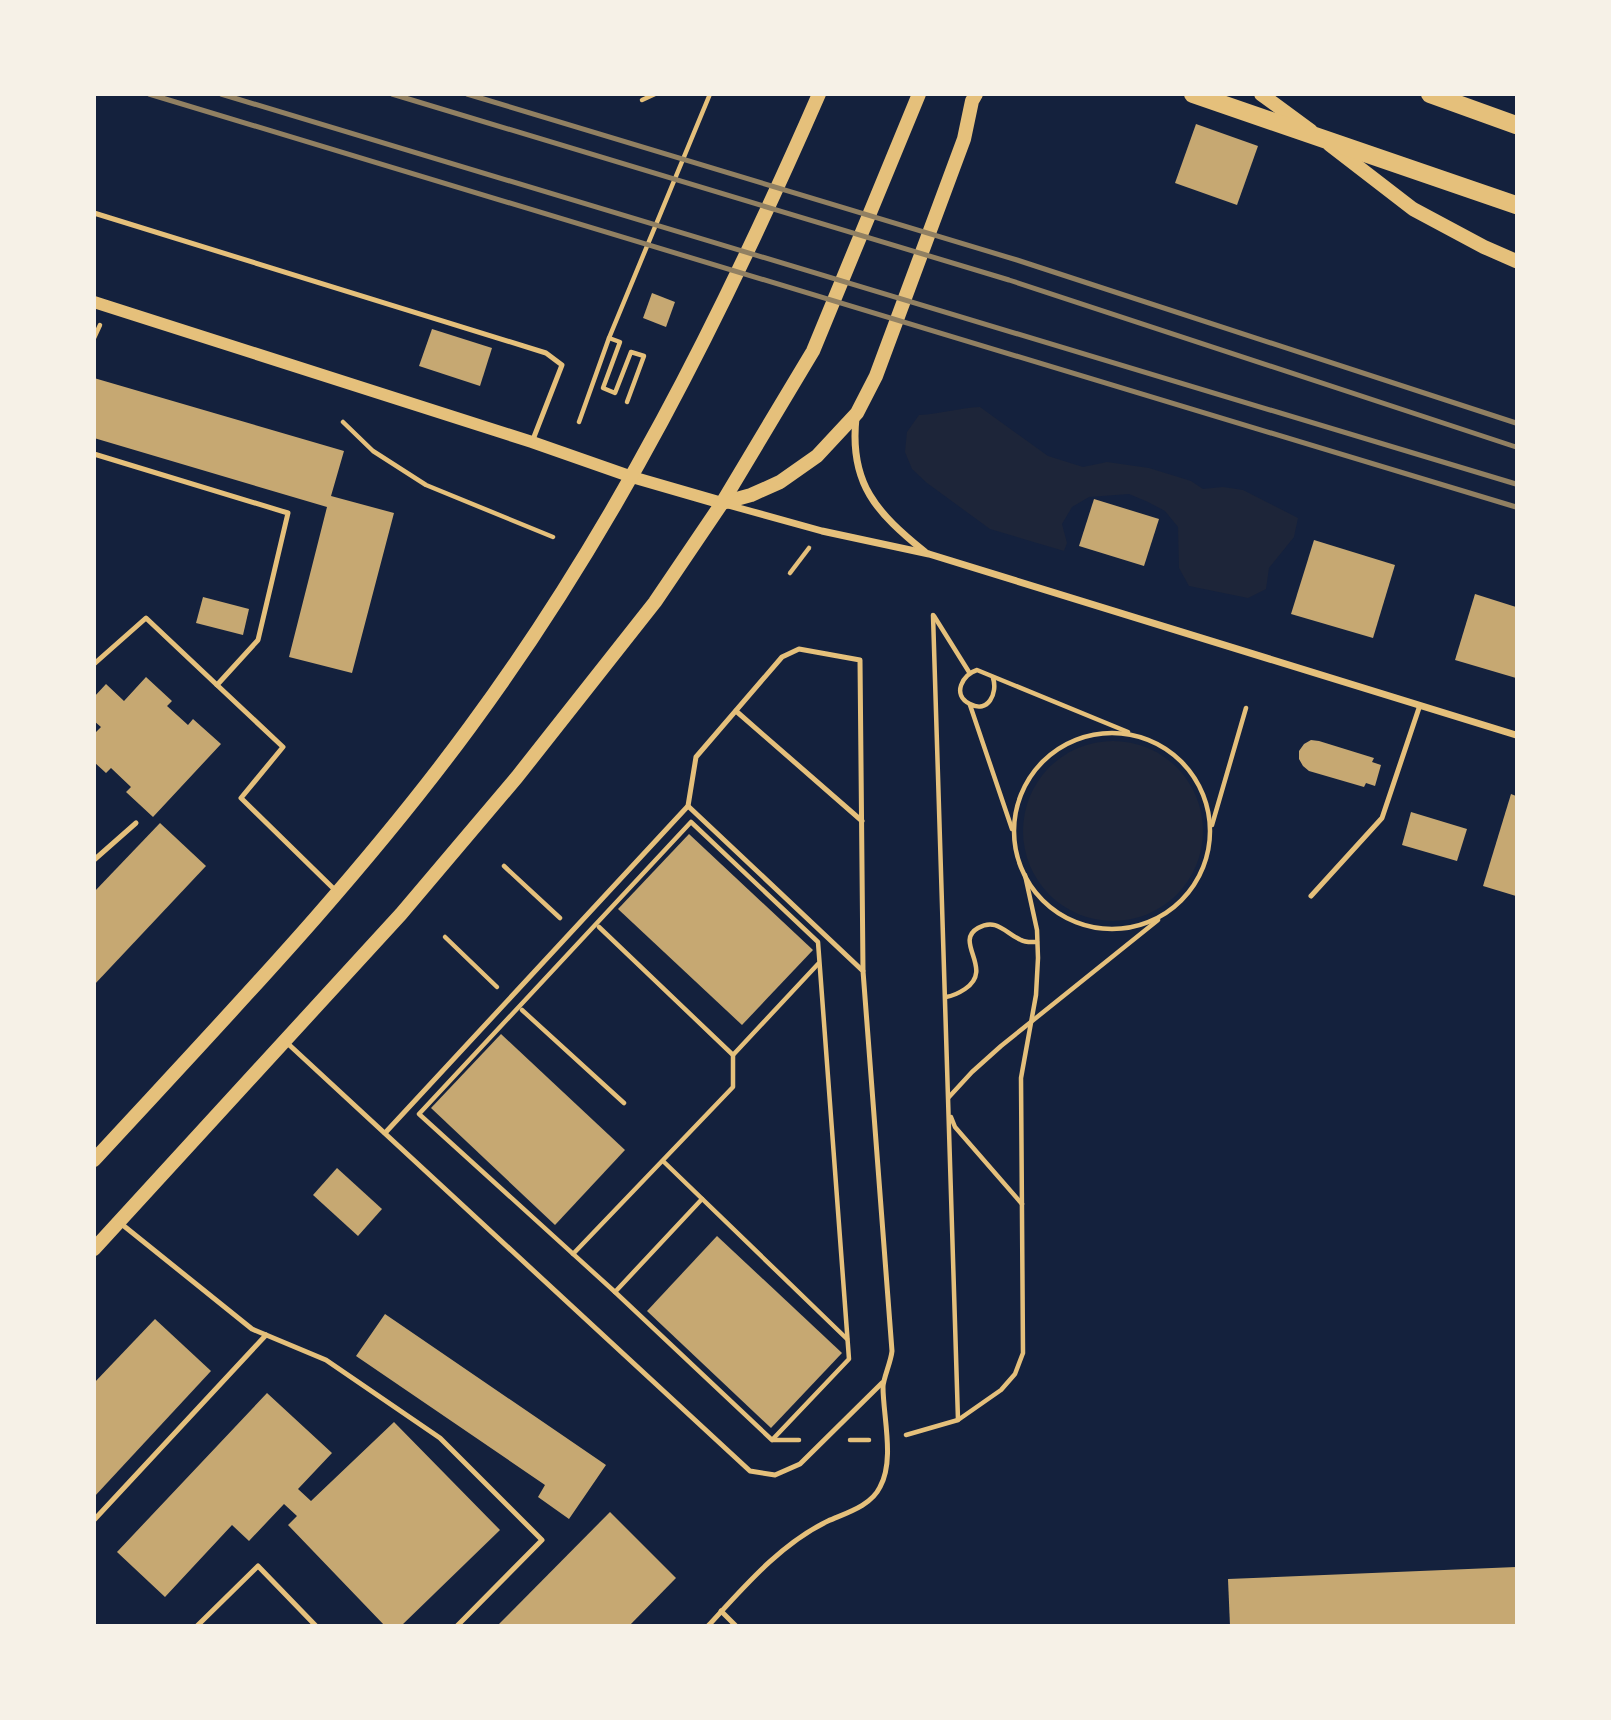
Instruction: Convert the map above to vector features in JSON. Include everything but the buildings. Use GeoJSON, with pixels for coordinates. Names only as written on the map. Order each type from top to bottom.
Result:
{"type":"FeatureCollection","features":[{"type":"Feature","properties":{"kind":"main road"},"geometry":{"type":"LineString","coordinates":[[94,1160],[339,893],[470,728],[529,645],[585,558],[632,477],[721,308],[819,94]]}},
{"type":"Feature","properties":{"kind":"main road"},"geometry":{"type":"LineString","coordinates":[[94,1249],[401,914],[517,777],[634,630],[722,503],[813,351],[919,94]]}},
{"type":"Feature","properties":{"kind":"main road"},"geometry":{"type":"LineString","coordinates":[[1194,94],[1517,205]]}},
{"type":"Feature","properties":{"kind":"main road"},"geometry":{"type":"LineString","coordinates":[[1261,94],[1413,209],[1484,247],[1517,261]]}},
{"type":"Feature","properties":{"kind":"main road"},"geometry":{"type":"LineString","coordinates":[[1430,94],[1517,125]]}},
{"type":"Feature","properties":{"kind":"main road"},"geometry":{"type":"LineString","coordinates":[[722,503],[751,495],[780,482],[817,456],[857,413],[876,376],[964,139],[974,97]]}},
{"type":"Feature","properties":{"kind":"street"},"geometry":{"type":"LineString","coordinates":[[94,302],[532,442],[632,477],[822,531],[929,554],[1517,735]]}},
{"type":"Feature","properties":{"kind":"street"},"geometry":{"type":"LineString","coordinates":[[857,413],[854,442],[857,466],[864,483],[891,523],[929,554]]}},
{"type":"Feature","properties":{"kind":"lane"},"geometry":{"type":"LineString","coordinates":[[94,214],[546,353],[562,365],[532,442]]}},
{"type":"Feature","properties":{"kind":"lane"},"geometry":{"type":"LineString","coordinates":[[94,454],[288,513],[258,640],[217,685]]}},
{"type":"Feature","properties":{"kind":"lane"},"geometry":{"type":"LineString","coordinates":[[94,664],[146,618],[283,747],[240,798],[339,893]]}},
{"type":"Feature","properties":{"kind":"lane"},"geometry":{"type":"LineString","coordinates":[[285,1040],[385,1133],[750,1471],[775,1475],[800,1464],[883,1383],[892,1351],[863,971],[860,660],[799,649],[782,657],[696,757],[688,807],[385,1133]]}},
{"type":"Feature","properties":{"kind":"lane"},"geometry":{"type":"LineString","coordinates":[[1311,896],[1382,818],[1420,705]]}},
{"type":"Feature","properties":{"kind":"lane"},"geometry":{"type":"LineString","coordinates":[[736,711],[862,821]]}},
{"type":"Feature","properties":{"kind":"lane"},"geometry":{"type":"LineString","coordinates":[[688,807],[863,971]]}},
{"type":"Feature","properties":{"kind":"lane"},"geometry":{"type":"LineString","coordinates":[[94,859],[135,823]]}},
{"type":"Feature","properties":{"kind":"lane"},"geometry":{"type":"LineString","coordinates":[[119,1222],[251,1329],[326,1360],[440,1438],[542,1540],[457,1626]]}},
{"type":"Feature","properties":{"kind":"lane"},"geometry":{"type":"LineString","coordinates":[[94,1520],[266,1335]]}},
{"type":"Feature","properties":{"kind":"lane"},"geometry":{"type":"LineString","coordinates":[[708,1626],[778,1554],[812,1529],[869,1502],[881,1487],[886,1466],[887,1440],[883,1383]]}},
{"type":"Feature","properties":{"kind":"lane"},"geometry":{"type":"LineString","coordinates":[[197,1626],[258,1566],[316,1626]]}},
{"type":"Feature","properties":{"kind":"lane"},"geometry":{"type":"LineString","coordinates":[[721,1611],[736,1626]]}},
{"type":"Feature","properties":{"kind":"path"},"geometry":{"type":"LineString","coordinates":[[642,100],[655,94]]}},
{"type":"Feature","properties":{"kind":"path"},"geometry":{"type":"LineString","coordinates":[[579,422],[609,338],[710,94]]}},
{"type":"Feature","properties":{"kind":"path"},"geometry":{"type":"LineString","coordinates":[[609,338],[620,342],[603,388],[615,393],[631,352],[644,356],[627,402]]}},
{"type":"Feature","properties":{"kind":"path"},"geometry":{"type":"LineString","coordinates":[[343,422],[373,451],[426,485],[552,537]]}},
{"type":"Feature","properties":{"kind":"path"},"geometry":{"type":"LineString","coordinates":[[790,573],[810,547]]}},
{"type":"Feature","properties":{"kind":"path"},"geometry":{"type":"LineString","coordinates":[[958,1420],[933,615],[969,672]]}},
{"type":"Feature","properties":{"kind":"path"},"geometry":{"type":"LineString","coordinates":[[993,678],[996,687],[994,696],[988,703],[979,706],[970,704],[963,698],[960,689],[962,680],[969,672],[986,672],[993,678],[1154,741],[1173,752],[1188,767],[1204,796],[1211,828]]}},
{"type":"Feature","properties":{"kind":"path"},"geometry":{"type":"LineString","coordinates":[[772,1440],[849,1359],[818,943],[691,822],[419,1114],[615,1292],[772,1440],[887,1440],[958,1420],[1001,1390],[1015,1374],[1023,1353],[1021,1078],[1036,995],[1037,930],[1014,833],[970,704]]}},
{"type":"Feature","properties":{"kind":"path"},"geometry":{"type":"LineString","coordinates":[[948,1098],[972,1072],[1191,890],[1202,872],[1209,850],[1211,828],[1246,708]]}},
{"type":"Feature","properties":{"kind":"path"},"geometry":{"type":"LineString","coordinates":[[1014,833],[1016,810],[1023,790],[1034,771],[1049,755],[1068,743],[1089,735],[1111,732],[1133,734]]}},
{"type":"Feature","properties":{"kind":"path"},"geometry":{"type":"LineString","coordinates":[[504,866],[583,938]]}},
{"type":"Feature","properties":{"kind":"path"},"geometry":{"type":"LineString","coordinates":[[1025,875],[1036,894],[1052,909],[1071,920],[1092,927],[1114,929],[1136,926],[1157,918],[1175,906]]}},
{"type":"Feature","properties":{"kind":"path"},"geometry":{"type":"LineString","coordinates":[[946,997],[975,982],[978,972],[969,943],[971,934],[978,927],[998,925],[1006,928],[1018,940],[1037,942]]}},
{"type":"Feature","properties":{"kind":"path"},"geometry":{"type":"LineString","coordinates":[[600,928],[733,1055]]}},
{"type":"Feature","properties":{"kind":"path"},"geometry":{"type":"LineString","coordinates":[[445,937],[624,1103]]}},
{"type":"Feature","properties":{"kind":"path"},"geometry":{"type":"LineString","coordinates":[[573,1254],[733,1087],[733,1055],[819,963]]}},
{"type":"Feature","properties":{"kind":"path"},"geometry":{"type":"LineString","coordinates":[[949,1113],[955,1128],[1022,1205]]}},
{"type":"Feature","properties":{"kind":"path"},"geometry":{"type":"LineString","coordinates":[[663,1161],[847,1339]]}},
{"type":"Feature","properties":{"kind":"path"},"geometry":{"type":"LineString","coordinates":[[615,1292],[702,1199]]}},
{"type":"Feature","properties":{"kind":"shaded area"},"geometry":{"type":"Polygon","coordinates":[[[980,407],[1048,456],[1083,467],[1107,462],[1149,468],[1191,481],[1203,489],[1223,487],[1243,490],[1298,518],[1294,537],[1269,568],[1266,589],[1248,598],[1189,586],[1179,568],[1178,527],[1165,511],[1129,494],[1089,497],[1072,507],[1062,524],[1067,543],[1064,551],[990,529],[927,483],[912,469],[905,452],[907,432],[919,415],[980,407]]]}},
{"type":"Feature","properties":{"kind":"shaded area"},"geometry":{"type":"Polygon","coordinates":[[[1113,741],[1147,748],[1177,767],[1196,797],[1203,831],[1196,865],[1177,895],[1147,914],[1113,921],[1079,914],[1049,895],[1030,865],[1023,831],[1030,797],[1049,767],[1079,748],[1113,741]]]}},
{"type":"Feature","properties":{"kind":"railway"},"geometry":{"type":"LineString","coordinates":[[149,94],[1516,507]]}},
{"type":"Feature","properties":{"kind":"railway"},"geometry":{"type":"LineString","coordinates":[[221,94],[1516,484]]}},
{"type":"Feature","properties":{"kind":"railway"},"geometry":{"type":"LineString","coordinates":[[392,94],[1009,280],[1516,447]]}},
{"type":"Feature","properties":{"kind":"railway"},"geometry":{"type":"LineString","coordinates":[[467,94],[1017,260],[1516,423]]}}]}
